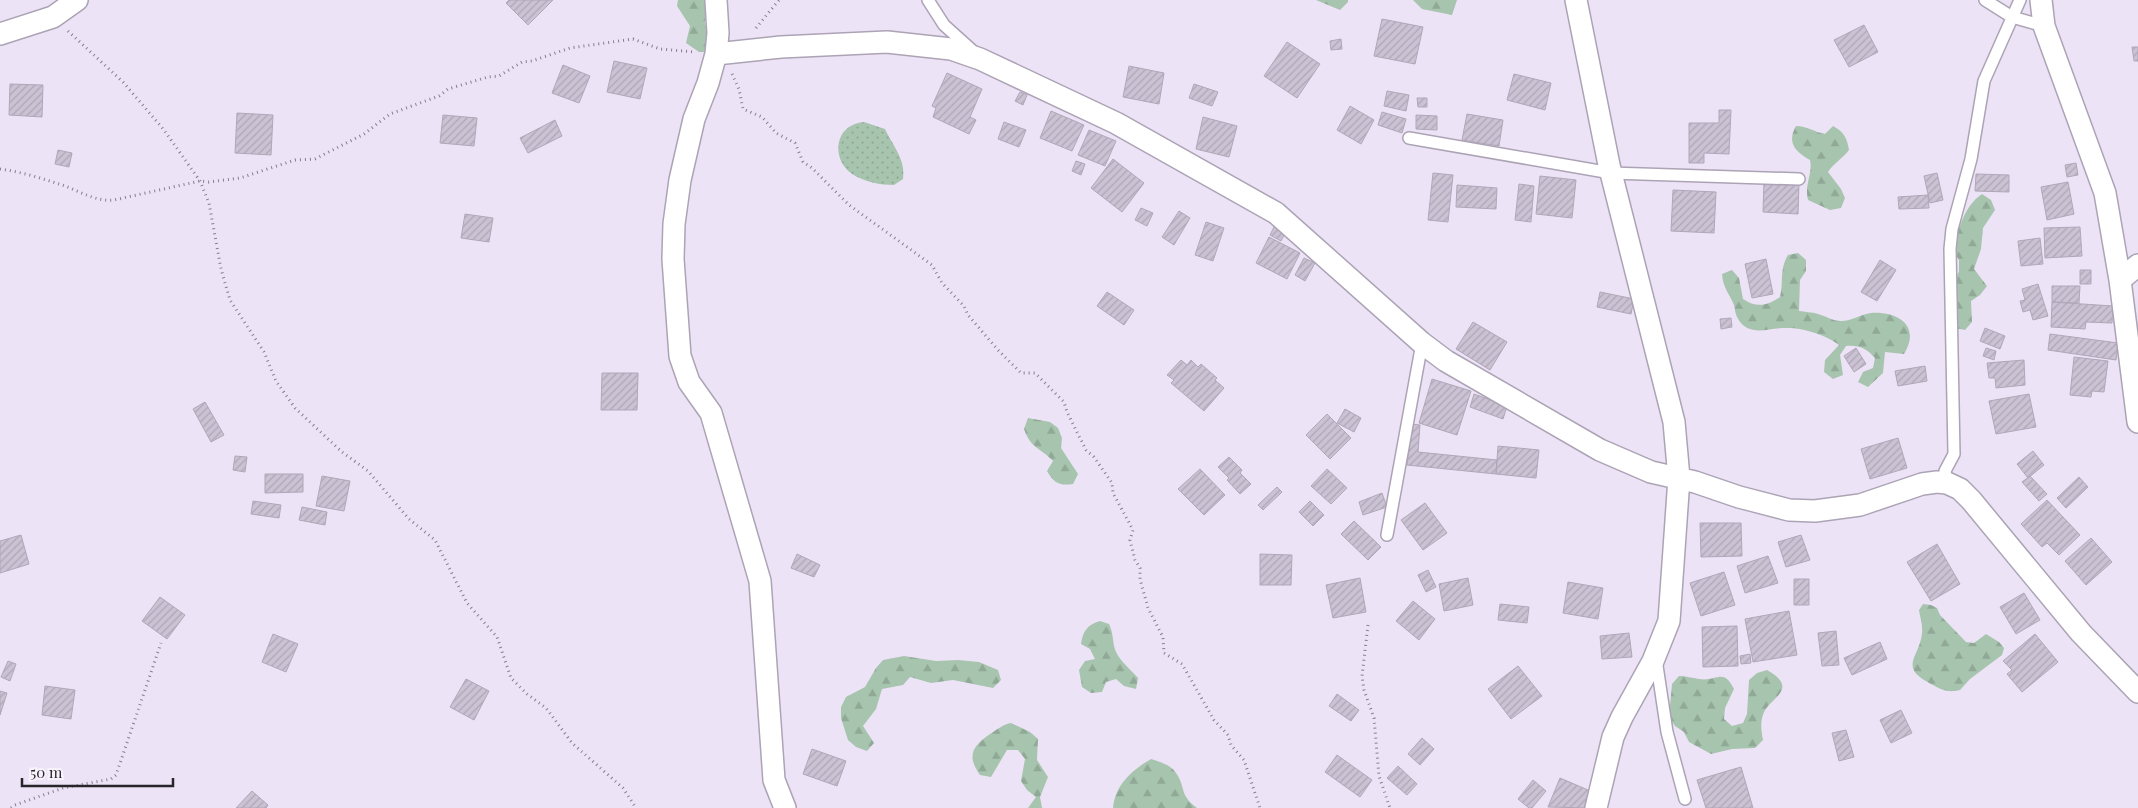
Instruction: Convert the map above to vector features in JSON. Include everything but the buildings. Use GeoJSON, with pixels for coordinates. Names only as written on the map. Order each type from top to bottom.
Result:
{"type":"FeatureCollection","features":[{"type":"Feature","properties":{"kind":"street"},"geometry":{"type":"LineString","coordinates":[[0,34],[53,16],[77,0]]}},
{"type":"Feature","properties":{"kind":"street"},"geometry":{"type":"LineString","coordinates":[[716,0],[718,33],[727,56]]}},
{"type":"Feature","properties":{"kind":"street"},"geometry":{"type":"LineString","coordinates":[[1576,0],[1611,173],[1674,422],[1679,478],[1669,621],[1655,656],[1613,737],[1596,808]]}},
{"type":"Feature","properties":{"kind":"street"},"geometry":{"type":"LineString","coordinates":[[2041,0],[2044,26],[2106,193],[2120,280],[2138,422]]}},
{"type":"Feature","properties":{"kind":"street"},"geometry":{"type":"LineString","coordinates":[[785,808],[774,780],[760,581],[711,413],[689,382],[680,356],[673,259],[674,224],[680,180],[694,119],[708,83],[727,56],[887,42],[951,49],[980,59],[1116,123],[1276,213],[1422,343],[1446,361],[1600,450],[1650,472],[1695,482],[1739,497],[1789,510],[1815,511],[1860,505],[1922,484],[1947,483],[1960,490],[1971,500],[2082,633],[2138,692]]}},
{"type":"Feature","properties":{"kind":"street"},"geometry":{"type":"LineString","coordinates":[[2120,280],[2138,265]]}},
{"type":"Feature","properties":{"kind":"lane"},"geometry":{"type":"LineString","coordinates":[[928,0],[944,25],[980,59]]}},
{"type":"Feature","properties":{"kind":"lane"},"geometry":{"type":"LineString","coordinates":[[1985,0],[2012,17],[2044,26]]}},
{"type":"Feature","properties":{"kind":"lane"},"geometry":{"type":"LineString","coordinates":[[1947,483],[1945,471],[1954,454],[1950,243],[1971,159],[1984,81],[2020,0]]}},
{"type":"Feature","properties":{"kind":"lane"},"geometry":{"type":"LineString","coordinates":[[1410,138],[1611,173],[1799,179]]}},
{"type":"Feature","properties":{"kind":"lane"},"geometry":{"type":"LineString","coordinates":[[1387,536],[1422,343]]}},
{"type":"Feature","properties":{"kind":"lane"},"geometry":{"type":"LineString","coordinates":[[1655,656],[1659,668],[1667,732],[1685,798]]}},
{"type":"Feature","properties":{"kind":"path"},"geometry":{"type":"LineString","coordinates":[[727,56],[779,0]]}},
{"type":"Feature","properties":{"kind":"path"},"geometry":{"type":"LineString","coordinates":[[53,16],[123,82],[164,130],[200,181],[209,203],[221,268],[230,300],[264,352],[276,381],[295,408],[342,452],[368,471],[408,519],[435,540],[467,603],[497,637],[511,678],[527,694],[546,708],[572,743],[623,788],[636,808]]}},
{"type":"Feature","properties":{"kind":"path"},"geometry":{"type":"LineString","coordinates":[[0,169],[15,171],[64,186],[104,201],[200,181],[209,182],[240,178],[295,160],[315,159],[364,134],[390,114],[439,96],[448,89],[488,77],[498,76],[522,62],[532,61],[570,48],[632,39],[660,49],[727,56]]}},
{"type":"Feature","properties":{"kind":"path"},"geometry":{"type":"LineString","coordinates":[[727,56],[739,88],[743,109],[762,117],[776,133],[795,143],[803,162],[812,168],[849,206],[932,265],[942,284],[964,306],[968,315],[998,350],[1021,372],[1035,374],[1064,402],[1066,412],[1086,450],[1094,457],[1112,483],[1113,493],[1132,530],[1130,540],[1134,560],[1140,568],[1140,579],[1148,608],[1163,637],[1164,653],[1182,664],[1214,720],[1228,735],[1231,745],[1244,760],[1260,808]]}},
{"type":"Feature","properties":{"kind":"path"},"geometry":{"type":"LineString","coordinates":[[1368,624],[1362,676],[1364,690],[1374,718],[1379,776],[1390,808]]}},
{"type":"Feature","properties":{"kind":"path"},"geometry":{"type":"LineString","coordinates":[[11,808],[64,788],[111,779],[116,775],[161,643]]}},
{"type":"Feature","properties":{"kind":"green space"},"geometry":{"type":"Polygon","coordinates":[[[678,0],[709,0],[705,25],[711,32],[707,52],[699,52],[686,43],[690,26],[677,6],[678,0]]]}},
{"type":"Feature","properties":{"kind":"green space"},"geometry":{"type":"Polygon","coordinates":[[[1316,0],[1348,0],[1348,2],[1340,10],[1316,0]]]}},
{"type":"Feature","properties":{"kind":"green space"},"geometry":{"type":"Polygon","coordinates":[[[1413,0],[1457,0],[1452,15],[1422,9],[1413,0]]]}},
{"type":"Feature","properties":{"kind":"green space"},"geometry":{"type":"Polygon","coordinates":[[[864,122],[885,129],[901,159],[903,179],[894,185],[873,182],[857,177],[845,167],[841,159],[838,151],[842,135],[854,124],[864,122]]]}},
{"type":"Feature","properties":{"kind":"green space"},"geometry":{"type":"Polygon","coordinates":[[[1796,126],[1825,134],[1833,126],[1844,136],[1849,150],[1828,172],[1841,189],[1845,198],[1841,208],[1830,210],[1808,200],[1807,189],[1811,165],[1810,160],[1796,150],[1792,141],[1796,126]]]}},
{"type":"Feature","properties":{"kind":"green space"},"geometry":{"type":"Polygon","coordinates":[[[1982,194],[1991,200],[1995,210],[1983,228],[1981,249],[1974,269],[1987,286],[1980,295],[1971,301],[1972,322],[1965,330],[1955,328],[1955,281],[1959,271],[1959,260],[1953,251],[1966,212],[1982,194]]]}},
{"type":"Feature","properties":{"kind":"green space"},"geometry":{"type":"Polygon","coordinates":[[[1798,253],[1806,260],[1806,271],[1800,280],[1799,311],[1816,313],[1841,321],[1871,313],[1881,313],[1898,318],[1908,329],[1910,336],[1909,344],[1904,354],[1885,352],[1883,373],[1868,387],[1858,382],[1863,372],[1873,368],[1875,358],[1869,352],[1859,347],[1846,346],[1840,355],[1843,375],[1833,379],[1824,372],[1825,360],[1839,345],[1834,341],[1806,330],[1785,328],[1752,330],[1741,324],[1737,317],[1722,274],[1732,270],[1739,278],[1743,299],[1752,304],[1766,304],[1780,297],[1785,260],[1788,255],[1798,253]]]}},
{"type":"Feature","properties":{"kind":"green space"},"geometry":{"type":"Polygon","coordinates":[[[1028,418],[1050,422],[1058,428],[1062,438],[1061,448],[1078,474],[1073,484],[1060,484],[1047,471],[1053,461],[1033,444],[1027,436],[1024,429],[1028,418]]]}},
{"type":"Feature","properties":{"kind":"green space"},"geometry":{"type":"Polygon","coordinates":[[[1923,604],[1937,608],[1940,615],[1966,642],[1974,643],[1986,634],[1999,642],[2004,648],[2002,655],[1970,679],[1960,690],[1945,690],[1921,678],[1915,672],[1913,661],[1922,633],[1919,610],[1923,604]]]}},
{"type":"Feature","properties":{"kind":"green space"},"geometry":{"type":"Polygon","coordinates":[[[1100,621],[1109,624],[1116,652],[1123,663],[1138,678],[1136,689],[1124,686],[1116,679],[1106,682],[1102,692],[1091,693],[1082,687],[1079,670],[1085,661],[1095,659],[1090,649],[1081,644],[1082,639],[1084,632],[1092,624],[1100,621]]]}},
{"type":"Feature","properties":{"kind":"green space"},"geometry":{"type":"Polygon","coordinates":[[[904,656],[936,661],[958,660],[979,662],[998,670],[1001,680],[993,688],[953,680],[931,683],[910,677],[903,685],[882,689],[876,709],[863,726],[874,743],[867,751],[856,747],[848,740],[841,718],[841,707],[846,697],[865,687],[883,660],[904,656]]]}},
{"type":"Feature","properties":{"kind":"green space"},"geometry":{"type":"Polygon","coordinates":[[[1767,670],[1777,677],[1781,682],[1782,688],[1764,712],[1761,726],[1763,740],[1755,748],[1732,749],[1711,754],[1689,742],[1684,732],[1675,726],[1669,717],[1672,684],[1679,676],[1699,679],[1723,677],[1730,682],[1734,689],[1725,708],[1724,719],[1732,726],[1743,723],[1747,714],[1749,680],[1757,673],[1767,670]]]}},
{"type":"Feature","properties":{"kind":"green space"},"geometry":{"type":"Polygon","coordinates":[[[1011,723],[1030,732],[1038,739],[1037,760],[1048,777],[1040,797],[1042,808],[1028,808],[1036,797],[1027,790],[1021,781],[1025,759],[1018,750],[1007,750],[991,777],[980,775],[973,762],[973,751],[979,743],[1000,727],[1011,723]]]}},
{"type":"Feature","properties":{"kind":"green space"},"geometry":{"type":"Polygon","coordinates":[[[1151,759],[1165,764],[1174,770],[1185,795],[1197,808],[1113,808],[1114,800],[1121,785],[1131,773],[1151,759]]]}}]}
